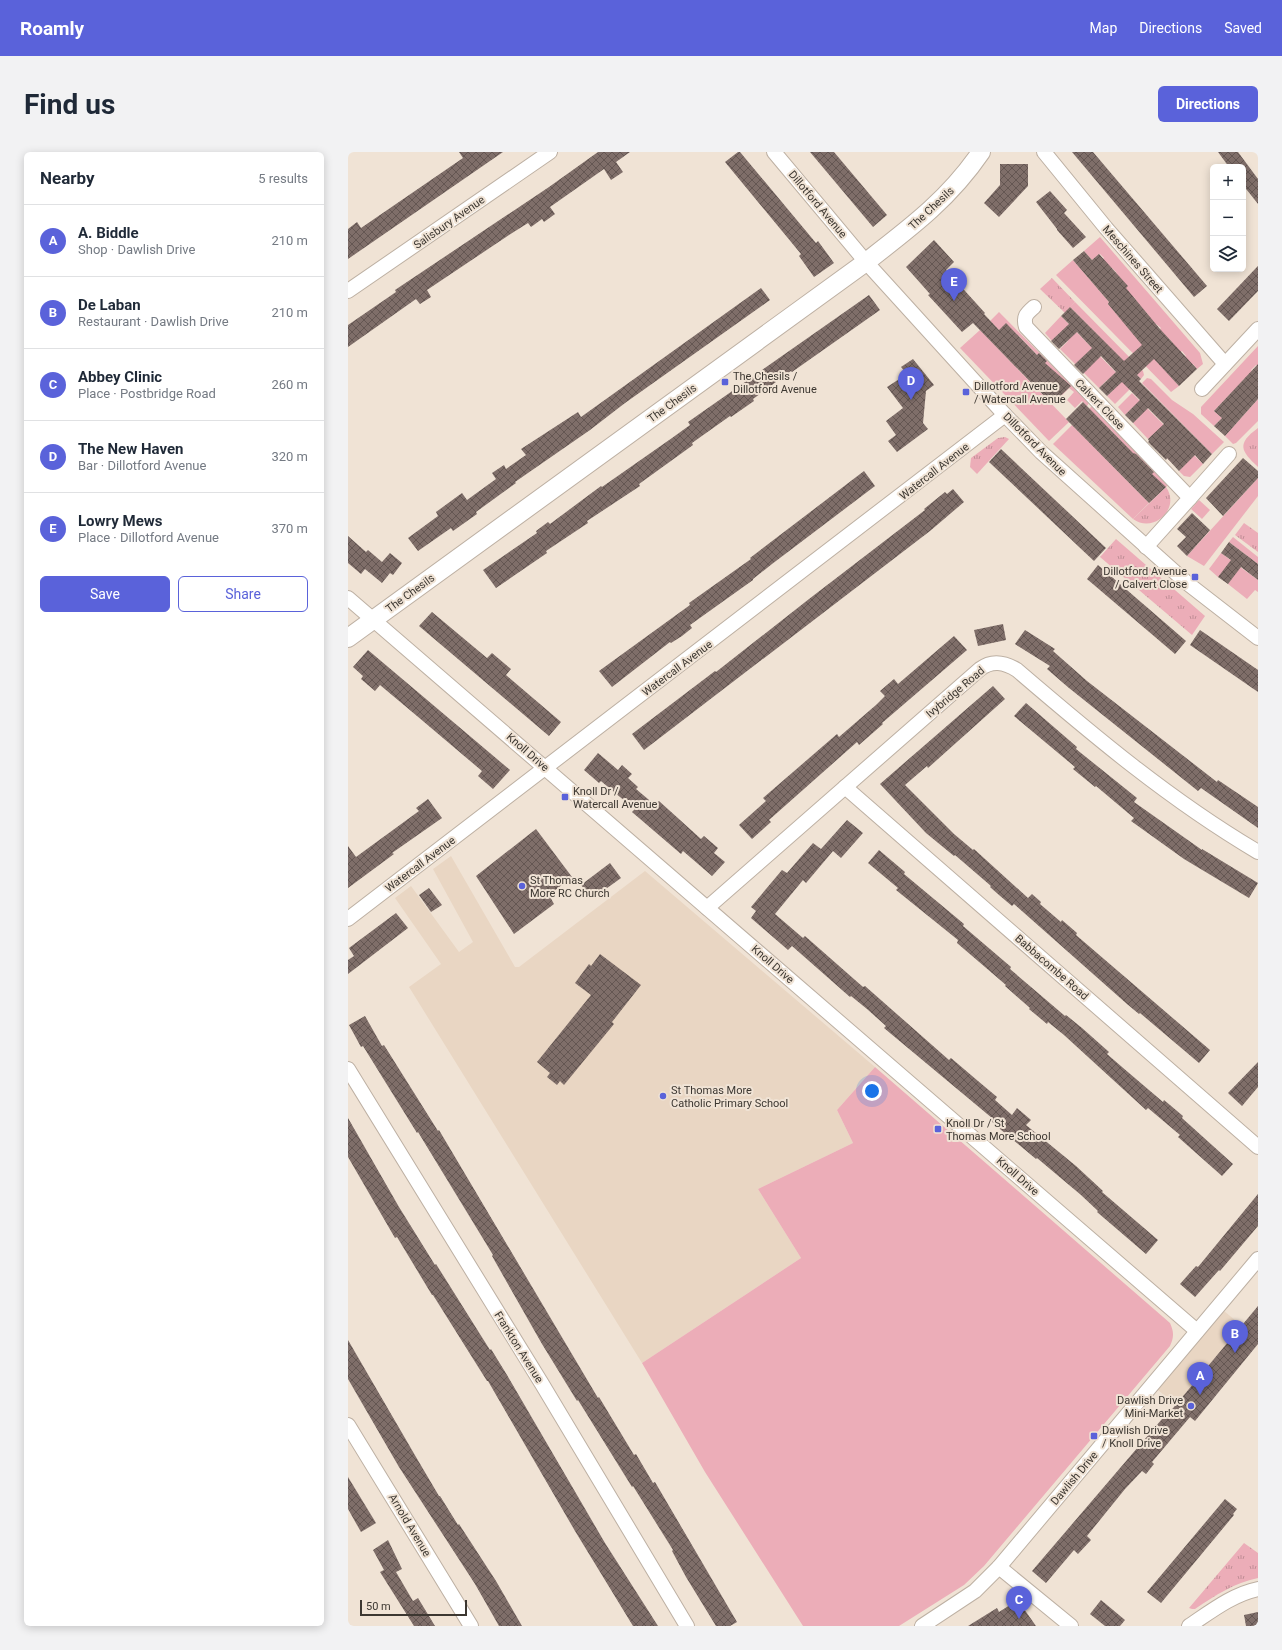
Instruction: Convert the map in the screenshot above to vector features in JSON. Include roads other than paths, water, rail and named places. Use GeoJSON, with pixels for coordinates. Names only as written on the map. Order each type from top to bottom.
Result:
{"type":"FeatureCollection","features":[{"type":"Feature","properties":{"kind":"street","name":"Salisbury Avenue"},"geometry":{"type":"LineString","coordinates":[[348,291],[550,152]]}},
{"type":"Feature","properties":{"kind":"street","name":"Dillotford Avenue"},"geometry":{"type":"LineString","coordinates":[[774,152],[866,262],[1005,415],[1046,456],[1146,547],[1213,605],[1258,638]]}},
{"type":"Feature","properties":{"kind":"street","name":"The Chesils"},"geometry":{"type":"LineString","coordinates":[[348,638],[866,262],[925,216],[954,188],[981,152]]}},
{"type":"Feature","properties":{"kind":"street","name":"Meschines Street"},"geometry":{"type":"LineString","coordinates":[[1044,152],[1106,228],[1225,364]]}},
{"type":"Feature","properties":{"kind":"street","name":"Calvert Close"},"geometry":{"type":"LineString","coordinates":[[1034,307],[1025,315],[1024,322],[1026,327],[1190,498]]}},
{"type":"Feature","properties":{"kind":"street"},"geometry":{"type":"LineString","coordinates":[[1202,389],[1258,329]]}},
{"type":"Feature","properties":{"kind":"street","name":"Watercall Avenue"},"geometry":{"type":"LineString","coordinates":[[348,919],[1005,415]]}},
{"type":"Feature","properties":{"kind":"street"},"geometry":{"type":"LineString","coordinates":[[1146,547],[1229,454]]}},
{"type":"Feature","properties":{"kind":"street","name":"Knoll Drive"},"geometry":{"type":"LineString","coordinates":[[348,598],[1197,1331]]}},
{"type":"Feature","properties":{"kind":"street","name":"Ivybridge Road"},"geometry":{"type":"LineString","coordinates":[[707,908],[980,670],[992,663],[1002,663],[1017,670],[1097,739],[1170,795],[1231,836],[1258,852]]}},
{"type":"Feature","properties":{"kind":"street","name":"Babbacombe Road"},"geometry":{"type":"LineString","coordinates":[[845,787],[1255,1138]]}},
{"type":"Feature","properties":{"kind":"street","name":"Frankton Avenue"},"geometry":{"type":"LineString","coordinates":[[348,1069],[542,1384],[687,1626]]}},
{"type":"Feature","properties":{"kind":"street","name":"Dawlish Drive"},"geometry":{"type":"LineString","coordinates":[[922,1626],[975,1590],[999,1566],[1258,1259]]}},
{"type":"Feature","properties":{"kind":"street","name":"Arnold Avenue"},"geometry":{"type":"LineString","coordinates":[[348,1425],[471,1626]]}},
{"type":"Feature","properties":{"kind":"street"},"geometry":{"type":"LineString","coordinates":[[999,1566],[1071,1626]]}},
{"type":"Feature","properties":{"kind":"street"},"geometry":{"type":"LineString","coordinates":[[1189,1626],[1228,1601],[1258,1589]]}},
{"type":"Feature","properties":{"kind":"place","name":"Lowry Mews"},"geometry":{"type":"Point","coordinates":[954,301]}},
{"type":"Feature","properties":{"kind":"place","name":"The Chesils / Dillotford Avenue"},"geometry":{"type":"Point","coordinates":[725,382]}},
{"type":"Feature","properties":{"kind":"place","name":"Dillotford Avenue / Watercall Avenue"},"geometry":{"type":"Point","coordinates":[966,392]}},
{"type":"Feature","properties":{"kind":"place","name":"The New Haven"},"geometry":{"type":"Point","coordinates":[911,400]}},
{"type":"Feature","properties":{"kind":"place","name":"Dillotford Avenue / Calvert Close"},"geometry":{"type":"Point","coordinates":[1195,577]}},
{"type":"Feature","properties":{"kind":"place","name":"Knoll Dr / Watercall Avenue"},"geometry":{"type":"Point","coordinates":[565,797]}},
{"type":"Feature","properties":{"kind":"place","name":"St Thomas More RC Church"},"geometry":{"type":"Point","coordinates":[522,886]}},
{"type":"Feature","properties":{"kind":"place","name":"St Thomas More Catholic Primary School"},"geometry":{"type":"Point","coordinates":[663,1096]}},
{"type":"Feature","properties":{"kind":"place","name":"Knoll Dr / St Thomas More School"},"geometry":{"type":"Point","coordinates":[938,1129]}},
{"type":"Feature","properties":{"kind":"place","name":"De Laban"},"geometry":{"type":"Point","coordinates":[1235,1353]}},
{"type":"Feature","properties":{"kind":"place","name":"A. Biddle"},"geometry":{"type":"Point","coordinates":[1200,1395]}},
{"type":"Feature","properties":{"kind":"place","name":"Dawlish Drive Mini-Market"},"geometry":{"type":"Point","coordinates":[1191,1406]}},
{"type":"Feature","properties":{"kind":"place","name":"Dawlish Drive / Knoll Drive"},"geometry":{"type":"Point","coordinates":[1094,1436]}},
{"type":"Feature","properties":{"kind":"place","name":"Abbey Clinic"},"geometry":{"type":"Point","coordinates":[1019,1619]}}]}
